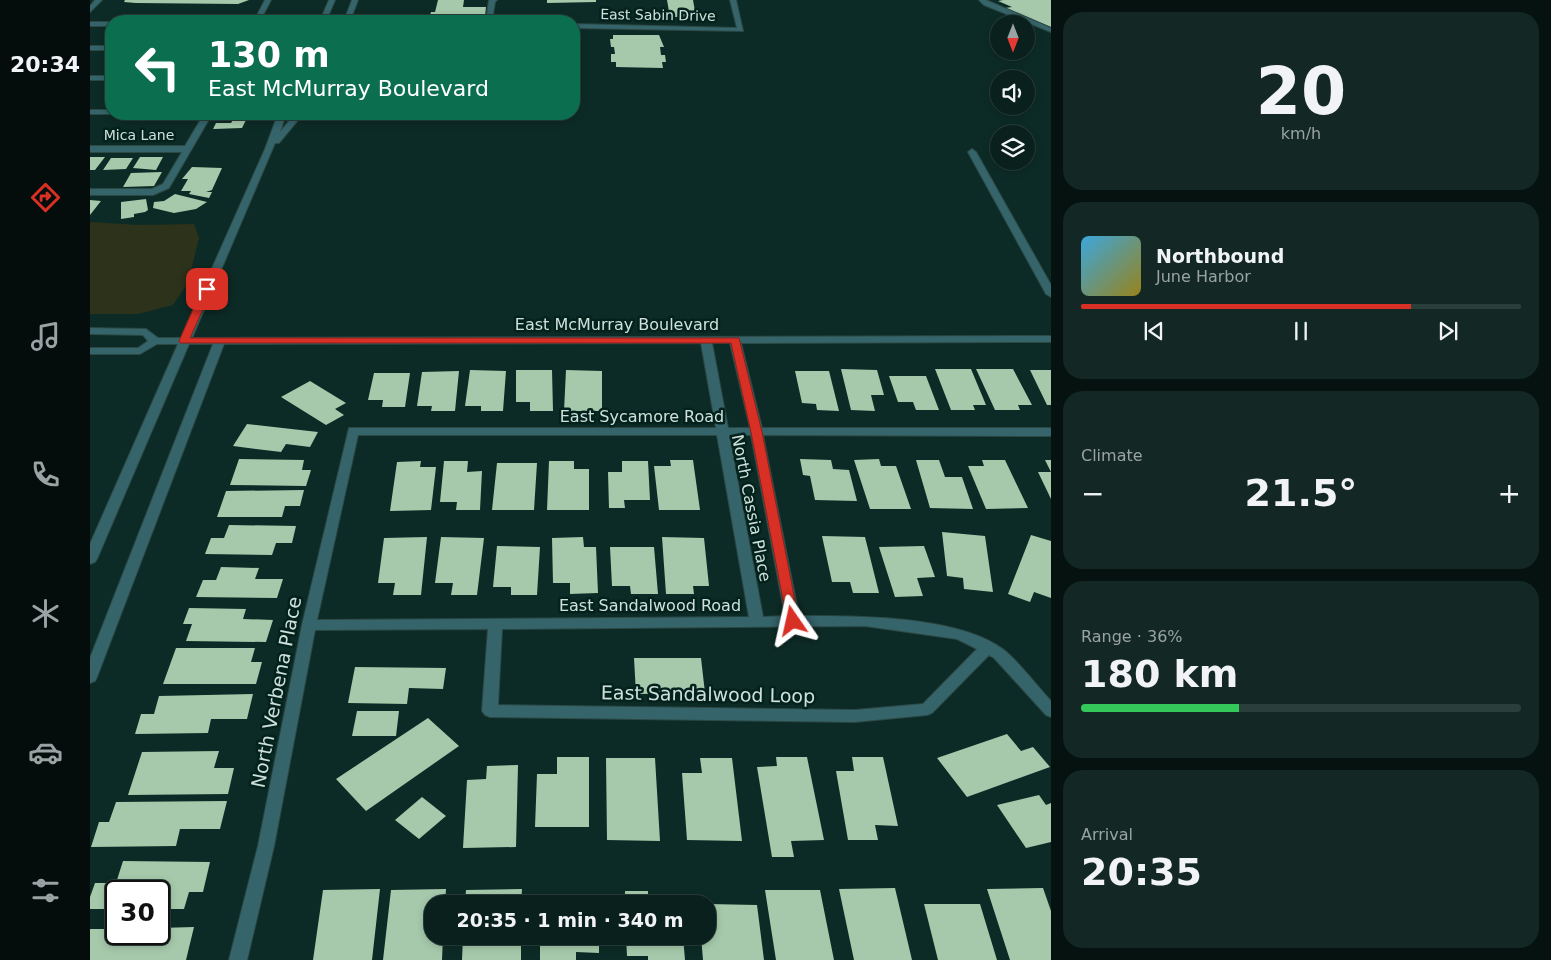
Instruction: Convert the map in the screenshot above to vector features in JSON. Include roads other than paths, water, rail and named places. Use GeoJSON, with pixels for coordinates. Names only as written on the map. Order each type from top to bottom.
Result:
{"type":"FeatureCollection","features":[{"type":"Feature","properties":{"kind":"street"},"geometry":{"type":"LineString","coordinates":[[90,10],[99,0]]}},
{"type":"Feature","properties":{"kind":"street"},"geometry":{"type":"LineString","coordinates":[[260,15],[268,0]]}},
{"type":"Feature","properties":{"kind":"street"},"geometry":{"type":"LineString","coordinates":[[326,15],[332,0]]}},
{"type":"Feature","properties":{"kind":"street"},"geometry":{"type":"LineString","coordinates":[[350,15],[355,0]]}},
{"type":"Feature","properties":{"kind":"street"},"geometry":{"type":"LineString","coordinates":[[490,15],[492,1],[494,0]]}},
{"type":"Feature","properties":{"kind":"street","name":"East Sabin Drive"},"geometry":{"type":"LineString","coordinates":[[580,26],[741,30],[733,0]]}},
{"type":"Feature","properties":{"kind":"street"},"geometry":{"type":"LineString","coordinates":[[982,0],[986,4],[1051,30]]}},
{"type":"Feature","properties":{"kind":"street"},"geometry":{"type":"LineString","coordinates":[[989,0],[1051,24]]}},
{"type":"Feature","properties":{"kind":"street"},"geometry":{"type":"LineString","coordinates":[[90,24],[105,24]]}},
{"type":"Feature","properties":{"kind":"street"},"geometry":{"type":"LineString","coordinates":[[90,48],[105,48]]}},
{"type":"Feature","properties":{"kind":"street"},"geometry":{"type":"LineString","coordinates":[[90,78],[105,78]]}},
{"type":"Feature","properties":{"kind":"street"},"geometry":{"type":"LineString","coordinates":[[90,112],[105,112]]}},
{"type":"Feature","properties":{"kind":"street"},"geometry":{"type":"LineString","coordinates":[[90,192],[153,192],[166,186],[204,120]]}},
{"type":"Feature","properties":{"kind":"street"},"geometry":{"type":"LineString","coordinates":[[90,559],[269,149],[280,120]]}},
{"type":"Feature","properties":{"kind":"street"},"geometry":{"type":"LineString","coordinates":[[269,149],[294,120]]}},
{"type":"Feature","properties":{"kind":"street","name":"Mica Lane"},"geometry":{"type":"LineString","coordinates":[[90,149],[188,148]]}},
{"type":"Feature","properties":{"kind":"street"},"geometry":{"type":"LineString","coordinates":[[972,152],[1051,294]]}},
{"type":"Feature","properties":{"kind":"street"},"geometry":{"type":"LineString","coordinates":[[90,331],[146,332],[155,341],[140,351],[90,351]]}},
{"type":"Feature","properties":{"kind":"street","name":"East McMurray Boulevard"},"geometry":{"type":"LineString","coordinates":[[155,341],[1051,339]]}},
{"type":"Feature","properties":{"kind":"street","name":"North Cassia Place"},"geometry":{"type":"LineString","coordinates":[[706,340],[757,622]]}},
{"type":"Feature","properties":{"kind":"street","name":"North Cassia Place"},"geometry":{"type":"LineString","coordinates":[[735,340],[757,432],[793,621]]}},
{"type":"Feature","properties":{"kind":"street"},"geometry":{"type":"LineString","coordinates":[[90,677],[220,341]]}},
{"type":"Feature","properties":{"kind":"street","name":"East Sycamore Road"},"geometry":{"type":"LineString","coordinates":[[352,431],[1051,432]]}},
{"type":"Feature","properties":{"kind":"street","name":"North Verbena Place"},"geometry":{"type":"LineString","coordinates":[[238,960],[266,846],[309,625],[352,431]]}},
{"type":"Feature","properties":{"kind":"street","name":"East Sandalwood Road"},"geometry":{"type":"LineString","coordinates":[[309,625],[865,621],[960,634],[999,654],[1051,712]]}},
{"type":"Feature","properties":{"kind":"street","name":"East Sandalwood Loop"},"geometry":{"type":"LineString","coordinates":[[495,623],[490,710],[855,716],[927,709],[987,648]]}}]}
